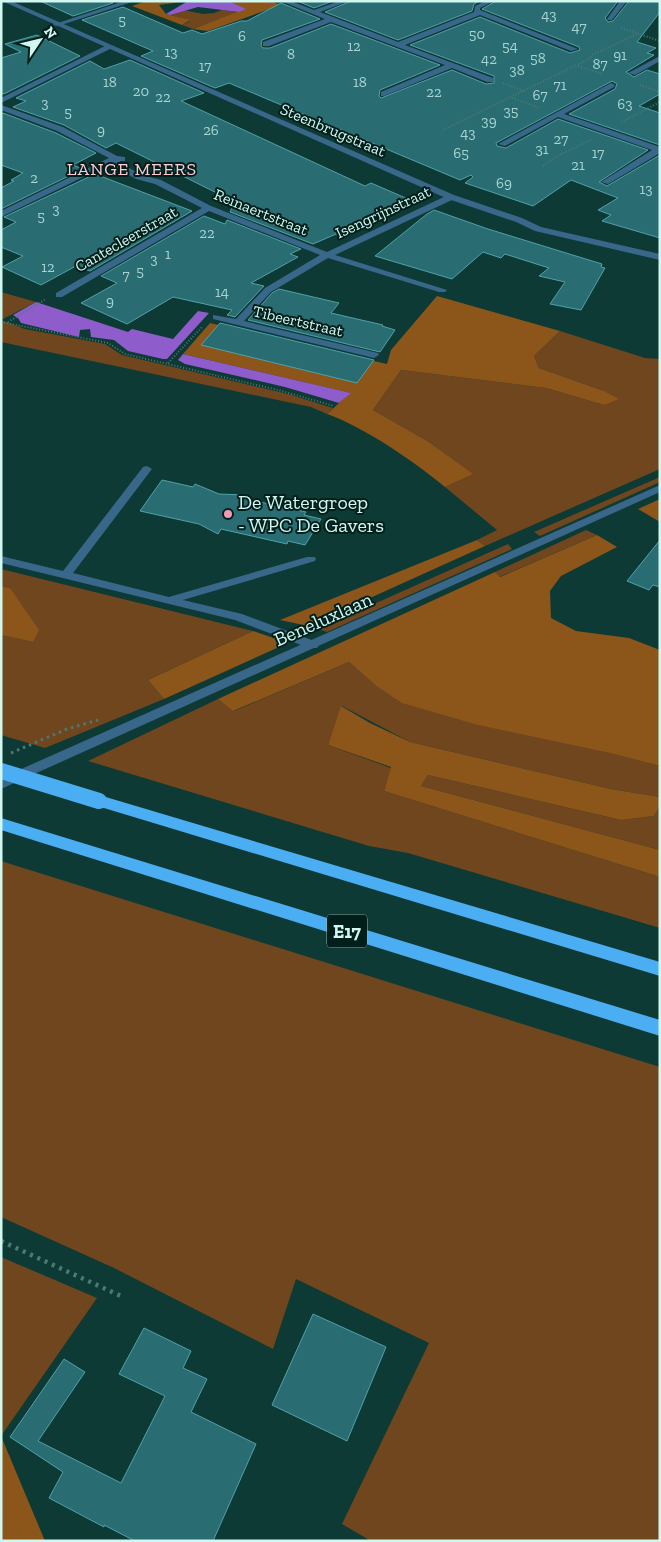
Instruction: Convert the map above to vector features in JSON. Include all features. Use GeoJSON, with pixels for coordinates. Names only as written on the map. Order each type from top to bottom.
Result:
{"type":"FeatureCollection","features":[{"type":"Feature","properties":{"kind":"highway"},"geometry":{"type":"LineString","coordinates":[[1,771],[660,969]]}},
{"type":"Feature","properties":{"kind":"highway","name":"E17"},"geometry":{"type":"LineString","coordinates":[[1,824],[660,1028]]}},
{"type":"Feature","properties":{"kind":"street","name":"Steenbrugstraat"},"geometry":{"type":"LineString","coordinates":[[5,1],[452,197],[519,220],[538,229],[660,257]]}},
{"type":"Feature","properties":{"kind":"street"},"geometry":{"type":"LineString","coordinates":[[56,25],[132,1]]}},
{"type":"Feature","properties":{"kind":"street"},"geometry":{"type":"LineString","coordinates":[[284,1],[490,80]]}},
{"type":"Feature","properties":{"kind":"street"},"geometry":{"type":"LineString","coordinates":[[315,12],[346,1]]}},
{"type":"Feature","properties":{"kind":"street"},"geometry":{"type":"LineString","coordinates":[[491,1],[477,7],[477,10],[574,49]]}},
{"type":"Feature","properties":{"kind":"street"},"geometry":{"type":"LineString","coordinates":[[610,19],[624,1]]}},
{"type":"Feature","properties":{"kind":"street"},"geometry":{"type":"LineString","coordinates":[[400,44],[481,12]]}},
{"type":"Feature","properties":{"kind":"street"},"geometry":{"type":"LineString","coordinates":[[266,44],[332,19]]}},
{"type":"Feature","properties":{"kind":"street"},"geometry":{"type":"LineString","coordinates":[[1,100],[110,47]]}},
{"type":"Feature","properties":{"kind":"street"},"geometry":{"type":"LineString","coordinates":[[632,73],[657,61]]}},
{"type":"Feature","properties":{"kind":"street"},"geometry":{"type":"LineString","coordinates":[[384,94],[452,65]]}},
{"type":"Feature","properties":{"kind":"street"},"geometry":{"type":"LineString","coordinates":[[502,144],[611,85]]}},
{"type":"Feature","properties":{"kind":"street","name":"Reinaertstraat"},"geometry":{"type":"LineString","coordinates":[[1,107],[60,129],[115,158],[116,164],[139,177],[158,182],[208,208],[327,255]]}},
{"type":"Feature","properties":{"kind":"street"},"geometry":{"type":"LineString","coordinates":[[556,114],[659,150]]}},
{"type":"Feature","properties":{"kind":"street"},"geometry":{"type":"LineString","coordinates":[[605,182],[659,150]]}},
{"type":"Feature","properties":{"kind":"street"},"geometry":{"type":"LineString","coordinates":[[1,214],[115,158]]}},
{"type":"Feature","properties":{"kind":"street","name":"Isengrijnstraat"},"geometry":{"type":"LineString","coordinates":[[238,322],[268,290],[327,255],[452,197]]}},
{"type":"Feature","properties":{"kind":"street","name":"Cantecleerstraat"},"geometry":{"type":"LineString","coordinates":[[60,296],[208,208]]}},
{"type":"Feature","properties":{"kind":"street","name":"Isengrijnstraat"},"geometry":{"type":"LineString","coordinates":[[327,255],[442,290]]}},
{"type":"Feature","properties":{"kind":"street","name":"Tibeertstraat"},"geometry":{"type":"LineString","coordinates":[[216,318],[374,355]]}},
{"type":"Feature","properties":{"kind":"street","name":"Beneluxlaan"},"geometry":{"type":"LineString","coordinates":[[1,784],[660,488]]}},
{"type":"Feature","properties":{"kind":"lane"},"geometry":{"type":"LineString","coordinates":[[66,575],[147,469]]}},
{"type":"Feature","properties":{"kind":"lane"},"geometry":{"type":"LineString","coordinates":[[1,559],[238,617],[313,645]]}},
{"type":"Feature","properties":{"kind":"lane"},"geometry":{"type":"LineString","coordinates":[[170,600],[311,559]]}},
{"type":"Feature","properties":{"kind":"path"},"geometry":{"type":"LineString","coordinates":[[610,19],[613,26],[631,30],[637,34],[660,41]]}},
{"type":"Feature","properties":{"kind":"path"},"geometry":{"type":"LineString","coordinates":[[443,130],[577,66],[591,58],[592,55],[637,34]]}},
{"type":"Feature","properties":{"kind":"path"},"geometry":{"type":"LineString","coordinates":[[651,38],[660,37]]}},
{"type":"Feature","properties":{"kind":"path"},"geometry":{"type":"LineString","coordinates":[[490,80],[524,91]]}},
{"type":"Feature","properties":{"kind":"path"},"geometry":{"type":"LineString","coordinates":[[512,98],[556,114]]}},
{"type":"Feature","properties":{"kind":"path"},"geometry":{"type":"LineString","coordinates":[[8,323],[40,303]]}},
{"type":"Feature","properties":{"kind":"path"},"geometry":{"type":"LineString","coordinates":[[168,364],[210,319],[216,318]]}},
{"type":"Feature","properties":{"kind":"path"},"geometry":{"type":"LineString","coordinates":[[1,322],[108,343],[125,354],[278,390],[334,406]]}},
{"type":"Feature","properties":{"kind":"path"},"geometry":{"type":"LineString","coordinates":[[1,1241],[123,1297]]}},
{"type":"Feature","properties":{"kind":"shaded area"},"geometry":{"type":"Polygon","coordinates":[[[146,1],[188,1],[159,5],[166,14],[190,20],[182,25],[132,6],[146,1]]]}},
{"type":"Feature","properties":{"kind":"shaded area"},"geometry":{"type":"Polygon","coordinates":[[[188,1],[229,1],[246,9],[239,12],[198,7],[170,15],[166,14],[188,1]]]}},
{"type":"Feature","properties":{"kind":"shaded area"},"geometry":{"type":"Polygon","coordinates":[[[229,1],[271,1],[281,5],[208,31],[193,29],[245,9],[229,1]]]}},
{"type":"Feature","properties":{"kind":"shaded area"},"geometry":{"type":"Polygon","coordinates":[[[184,10],[203,14],[222,10],[239,12],[193,29],[182,25],[190,21],[170,15],[184,10]]]}},
{"type":"Feature","properties":{"kind":"shaded area"},"geometry":{"type":"Polygon","coordinates":[[[1,292],[36,302],[1,320],[1,292]]]}},
{"type":"Feature","properties":{"kind":"shaded area"},"geometry":{"type":"Polygon","coordinates":[[[437,296],[560,331],[534,356],[539,368],[604,391],[619,399],[604,405],[546,388],[401,370],[373,410],[429,442],[473,474],[445,487],[373,436],[327,414],[350,393],[183,354],[210,323],[387,364],[391,350],[437,296]]]}},
{"type":"Feature","properties":{"kind":"shaded area"},"geometry":{"type":"Polygon","coordinates":[[[36,302],[128,332],[132,329],[173,339],[198,311],[209,313],[167,359],[163,359],[128,351],[114,340],[91,337],[90,329],[80,330],[79,337],[21,323],[13,315],[36,302]]]}},
{"type":"Feature","properties":{"kind":"shaded area"},"geometry":{"type":"Polygon","coordinates":[[[1,320],[25,329],[105,344],[122,355],[288,394],[333,408],[327,414],[311,407],[1,342],[1,320]]]}},
{"type":"Feature","properties":{"kind":"shaded area"},"geometry":{"type":"Polygon","coordinates":[[[560,331],[645,358],[660,359],[660,469],[485,546],[477,540],[497,530],[445,487],[472,474],[429,442],[373,410],[401,370],[546,388],[604,405],[604,391],[539,368],[534,356],[560,331]]]}},
{"type":"Feature","properties":{"kind":"shaded area"},"geometry":{"type":"Polygon","coordinates":[[[183,354],[351,393],[339,403],[285,387],[185,364],[178,360],[183,354]]]}},
{"type":"Feature","properties":{"kind":"shaded area"},"geometry":{"type":"Polygon","coordinates":[[[660,477],[660,482],[540,536],[534,532],[660,477]]]}},
{"type":"Feature","properties":{"kind":"shaded area"},"geometry":{"type":"Polygon","coordinates":[[[660,499],[660,522],[638,509],[660,499]]]}},
{"type":"Feature","properties":{"kind":"shaded area"},"geometry":{"type":"Polygon","coordinates":[[[586,530],[597,535],[499,577],[495,572],[586,530]]]}},
{"type":"Feature","properties":{"kind":"shaded area"},"geometry":{"type":"Polygon","coordinates":[[[597,535],[617,547],[561,576],[550,591],[551,618],[576,631],[629,638],[660,650],[660,766],[615,754],[478,725],[402,703],[375,685],[349,662],[233,711],[218,699],[495,572],[500,577],[597,535]]]}},
{"type":"Feature","properties":{"kind":"shaded area"},"geometry":{"type":"Polygon","coordinates":[[[477,540],[485,546],[308,626],[280,620],[477,540]]]}},
{"type":"Feature","properties":{"kind":"shaded area"},"geometry":{"type":"Polygon","coordinates":[[[508,544],[512,549],[327,632],[318,629],[508,544]]]}},
{"type":"Feature","properties":{"kind":"shaded area"},"geometry":{"type":"Polygon","coordinates":[[[1,569],[253,631],[148,680],[164,699],[45,748],[1,735],[1,635],[33,642],[10,588],[1,586],[1,569]]]}},
{"type":"Feature","properties":{"kind":"shaded area"},"geometry":{"type":"Polygon","coordinates":[[[1,586],[10,588],[39,630],[33,642],[1,635],[1,586]]]}},
{"type":"Feature","properties":{"kind":"shaded area"},"geometry":{"type":"Polygon","coordinates":[[[253,631],[288,643],[164,699],[148,680],[253,631]]]}},
{"type":"Feature","properties":{"kind":"shaded area"},"geometry":{"type":"Polygon","coordinates":[[[349,662],[375,685],[660,766],[660,797],[611,789],[410,742],[342,706],[328,745],[391,768],[384,791],[660,877],[660,928],[408,853],[369,846],[88,761],[218,699],[234,711],[349,662]]]}},
{"type":"Feature","properties":{"kind":"shaded area"},"geometry":{"type":"Polygon","coordinates":[[[341,706],[370,723],[410,742],[611,789],[660,797],[660,806],[654,816],[621,820],[428,775],[421,786],[660,850],[660,877],[384,791],[391,767],[328,745],[341,706]]]}},
{"type":"Feature","properties":{"kind":"shaded area"},"geometry":{"type":"Polygon","coordinates":[[[428,775],[621,820],[654,816],[660,806],[660,850],[421,786],[428,775]]]}},
{"type":"Feature","properties":{"kind":"shaded area"},"geometry":{"type":"Polygon","coordinates":[[[1,861],[660,1067],[660,1541],[371,1541],[342,1524],[429,1343],[296,1279],[273,1349],[114,1268],[1,1217],[1,861]]]}},
{"type":"Feature","properties":{"kind":"shaded area"},"geometry":{"type":"Polygon","coordinates":[[[1,1257],[97,1298],[1,1436],[1,1257]]]}},
{"type":"Feature","properties":{"kind":"shaded area"},"geometry":{"type":"Polygon","coordinates":[[[1,1436],[45,1541],[1,1541],[1,1436]]]}},
{"type":"Feature","properties":{"kind":"building"},"geometry":{"type":"Polygon","coordinates":[[[40,1],[110,1],[113,3],[73,16],[40,1]]]}},
{"type":"Feature","properties":{"kind":"building"},"geometry":{"type":"Polygon","coordinates":[[[297,1],[333,1],[314,8],[297,1]]]}},
{"type":"Feature","properties":{"kind":"building"},"geometry":{"type":"Polygon","coordinates":[[[351,1],[480,1],[474,4],[472,11],[398,40],[325,12],[351,1]]]}},
{"type":"Feature","properties":{"kind":"building"},"geometry":{"type":"Polygon","coordinates":[[[496,1],[618,1],[605,18],[608,22],[613,21],[629,1],[660,1],[660,12],[637,42],[656,48],[647,53],[654,55],[626,72],[634,77],[647,70],[660,74],[660,94],[639,106],[660,113],[660,145],[569,114],[615,89],[617,84],[612,81],[496,143],[497,146],[506,148],[558,119],[648,150],[599,182],[607,186],[660,155],[660,238],[602,221],[611,215],[598,210],[618,198],[571,180],[533,206],[465,183],[473,177],[471,175],[460,180],[229,83],[215,88],[141,56],[153,51],[82,20],[123,7],[183,33],[192,30],[202,34],[241,21],[247,21],[281,3],[320,19],[262,40],[261,46],[263,48],[270,48],[331,24],[440,65],[380,90],[379,96],[381,98],[452,70],[486,84],[494,83],[494,76],[410,45],[480,17],[570,53],[580,50],[579,47],[482,9],[496,1]]]}},
{"type":"Feature","properties":{"kind":"building"},"geometry":{"type":"Polygon","coordinates":[[[37,35],[80,56],[4,94],[1,93],[1,58],[21,52],[5,44],[37,35]]]}},
{"type":"Feature","properties":{"kind":"building"},"geometry":{"type":"Polygon","coordinates":[[[130,60],[204,93],[181,101],[365,186],[371,183],[408,199],[405,200],[410,202],[313,244],[230,212],[235,202],[116,143],[106,148],[64,125],[13,107],[26,101],[16,98],[90,61],[104,69],[130,60]]]}},
{"type":"Feature","properties":{"kind":"building"},"geometry":{"type":"Polygon","coordinates":[[[3,113],[56,133],[96,153],[73,165],[83,169],[1,209],[1,188],[14,181],[11,180],[23,173],[1,165],[1,114],[3,113]]]}},
{"type":"Feature","properties":{"kind":"building"},"geometry":{"type":"Polygon","coordinates":[[[95,174],[192,211],[90,271],[76,266],[41,285],[2,267],[23,256],[1,247],[1,230],[16,222],[4,217],[95,174]]]}},
{"type":"Feature","properties":{"kind":"building"},"geometry":{"type":"Polygon","coordinates":[[[434,210],[488,229],[602,264],[601,267],[605,268],[581,310],[550,304],[565,282],[539,276],[549,268],[505,254],[501,258],[483,252],[452,279],[375,256],[434,210]]]}},
{"type":"Feature","properties":{"kind":"building"},"geometry":{"type":"Polygon","coordinates":[[[204,216],[225,224],[227,220],[301,249],[290,254],[298,257],[251,283],[264,286],[235,317],[227,315],[232,310],[173,297],[127,324],[81,303],[117,283],[101,276],[204,216]]]}},
{"type":"Feature","properties":{"kind":"building"},"geometry":{"type":"Polygon","coordinates":[[[279,289],[339,303],[331,313],[383,325],[395,330],[380,352],[248,320],[272,293],[279,289]]]}},
{"type":"Feature","properties":{"kind":"building"},"geometry":{"type":"Polygon","coordinates":[[[220,323],[374,360],[357,383],[201,345],[220,323]]]}},
{"type":"Feature","properties":{"kind":"building","name":"De Watergroep - WPC De Gavers"},"geometry":{"type":"Polygon","coordinates":[[[162,480],[193,487],[195,484],[219,494],[244,495],[242,498],[306,512],[304,515],[321,519],[305,545],[288,541],[287,544],[221,529],[218,534],[199,524],[140,511],[162,480]]]}},
{"type":"Feature","properties":{"kind":"building"},"geometry":{"type":"Polygon","coordinates":[[[660,540],[660,587],[653,585],[649,590],[627,581],[660,540]]]}},
{"type":"Feature","properties":{"kind":"building"},"geometry":{"type":"Polygon","coordinates":[[[313,1314],[386,1347],[347,1441],[272,1405],[313,1314]]]}},
{"type":"Feature","properties":{"kind":"building"},"geometry":{"type":"Polygon","coordinates":[[[144,1328],[191,1351],[183,1368],[207,1379],[191,1412],[256,1444],[213,1541],[135,1541],[104,1525],[104,1527],[49,1498],[63,1472],[10,1437],[64,1359],[85,1372],[38,1441],[121,1483],[165,1396],[119,1374],[144,1328]]]}},
{"type":"Feature","properties":{"kind":"place","name":"De Watergroep - WPC De Gavers"},"geometry":{"type":"Point","coordinates":[228,514]}},
{"type":"Feature","properties":{"kind":"district","name":"LANGE MEERS"},"geometry":{"type":"Point","coordinates":[132,169]}}]}
